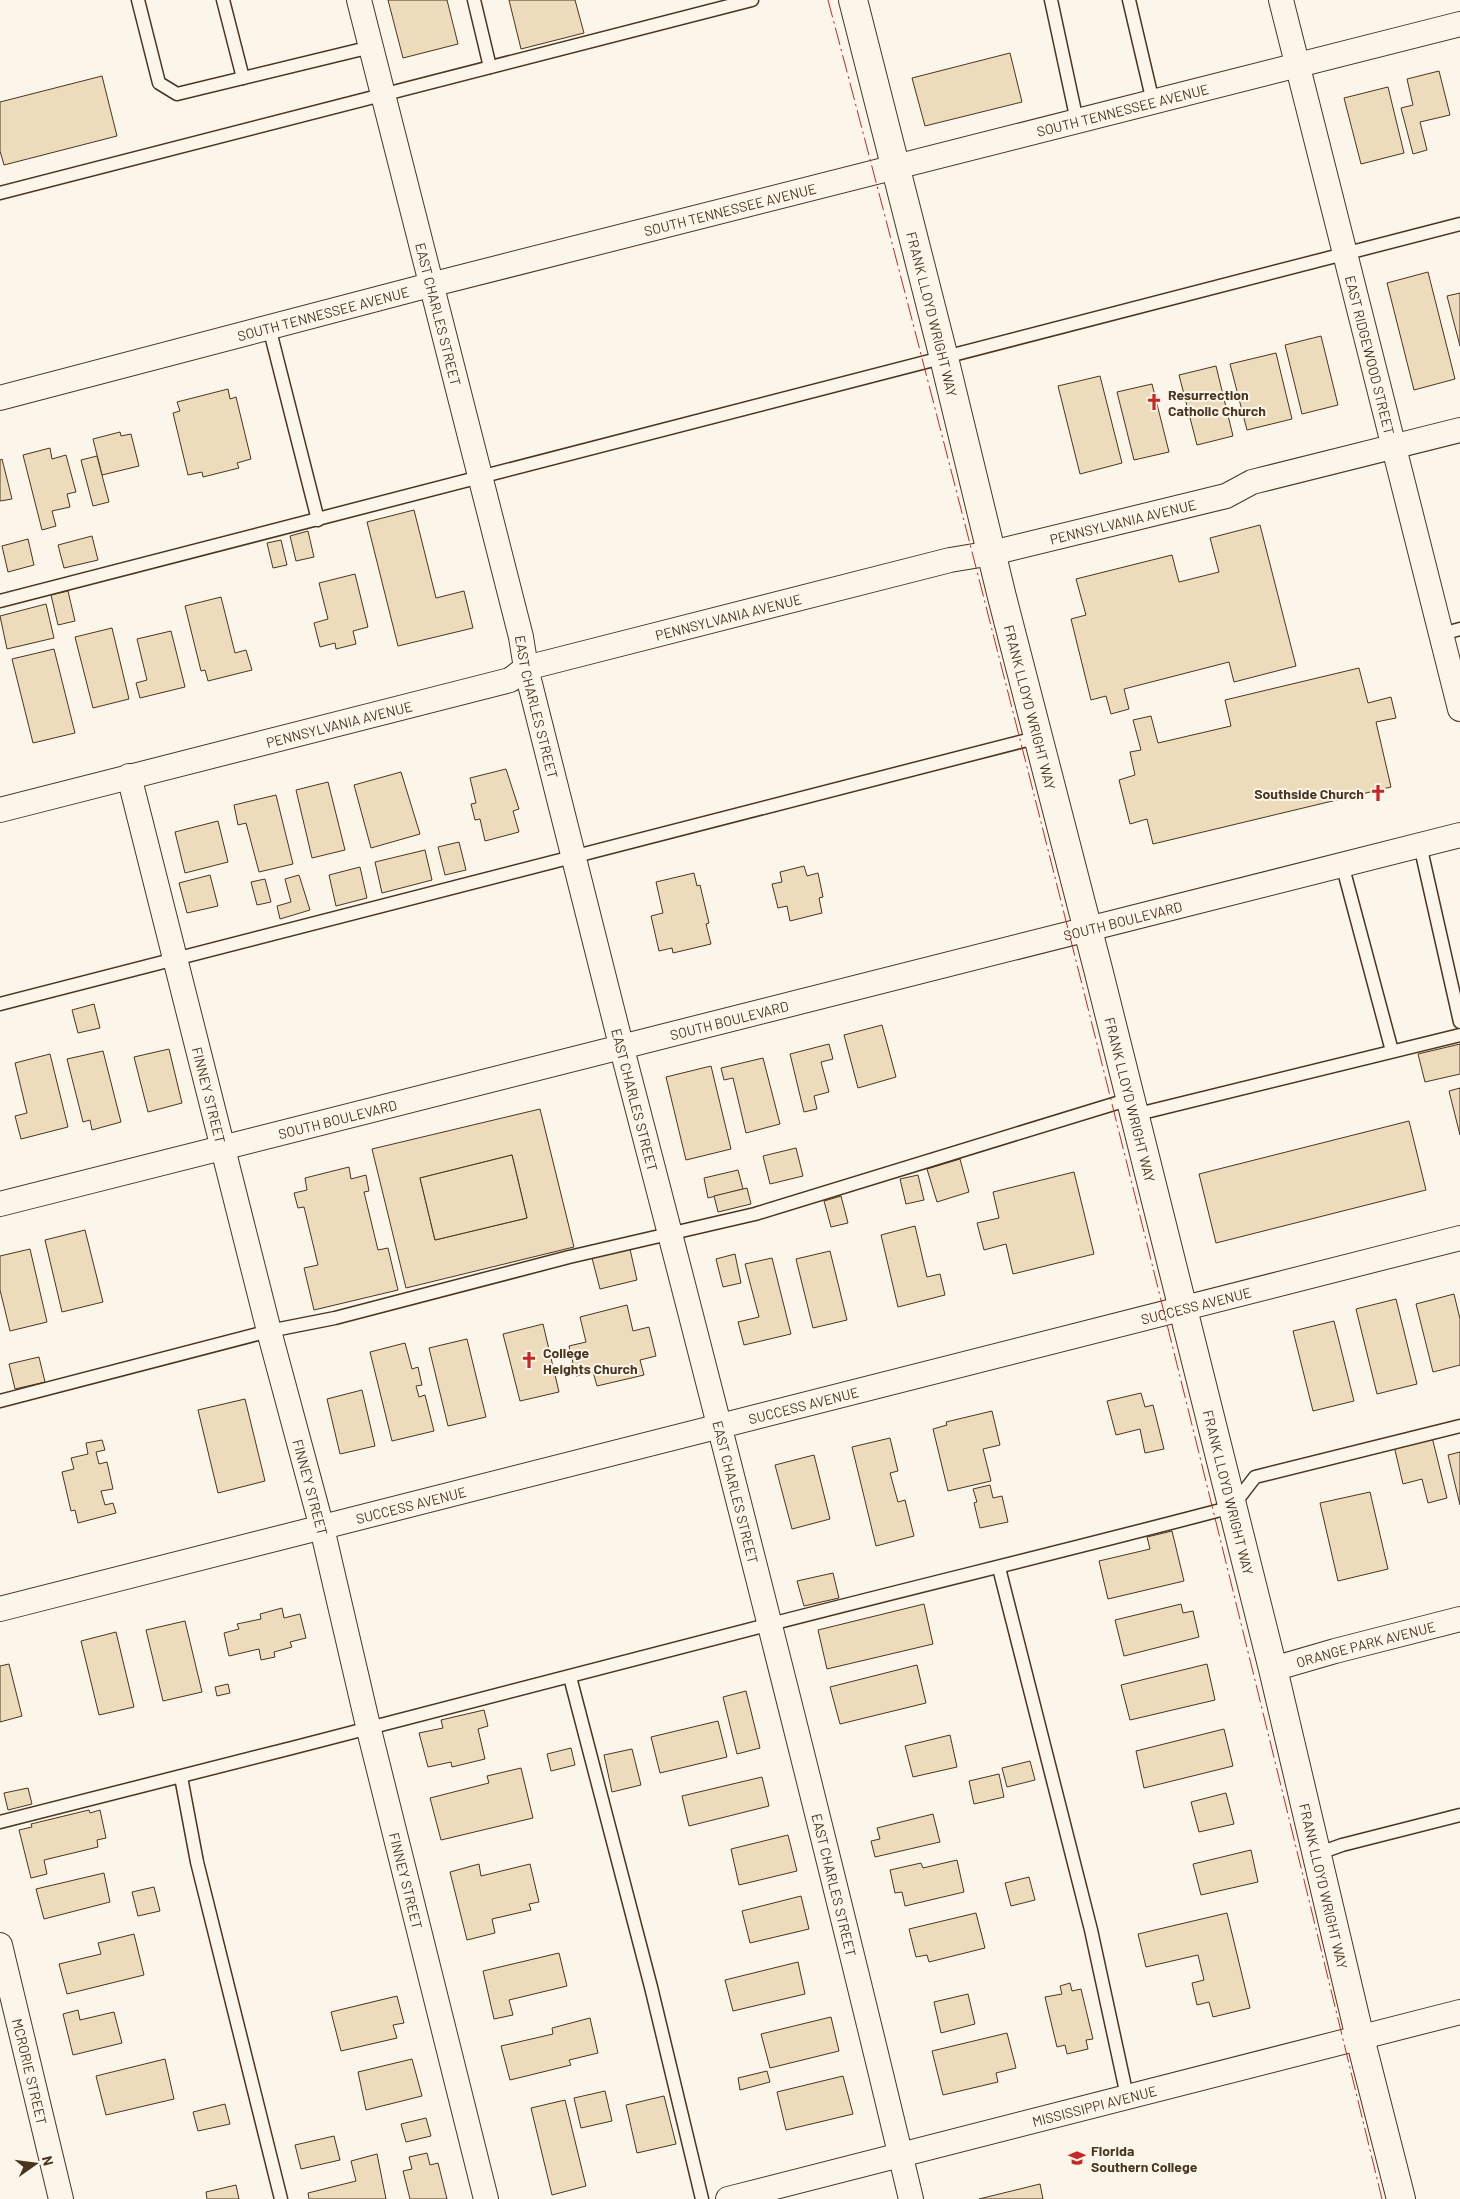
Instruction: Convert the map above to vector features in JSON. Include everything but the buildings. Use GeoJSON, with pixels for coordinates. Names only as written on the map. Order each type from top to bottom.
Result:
{"type":"FeatureCollection","features":[{"type":"Feature","properties":{"kind":"street","name":"EAST CHARLES STREET"},"geometry":{"type":"LineString","coordinates":[[359,0],[521,637],[526,668],[770,1624],[911,2199]]}},
{"type":"Feature","properties":{"kind":"street","name":"FRANK LLOYD WRIGHT WAY"},"geometry":{"type":"LineString","coordinates":[[854,0],[897,167],[1002,597],[1039,737],[1273,1669],[1360,2038],[1401,2199]]}},
{"type":"Feature","properties":{"kind":"street","name":"EAST RIDGEWOOD STREET"},"geometry":{"type":"LineString","coordinates":[[1281,0],[1395,446],[1451,632],[1460,709]]}},
{"type":"Feature","properties":{"kind":"street","name":"SOUTH TENNESSEE AVENUE"},"geometry":{"type":"LineString","coordinates":[[0,398],[430,285],[1460,24]]}},
{"type":"Feature","properties":{"kind":"street","name":"PENNSYLVANIA AVENUE"},"geometry":{"type":"LineString","coordinates":[[0,810],[510,680],[526,668],[941,563],[1226,496],[1252,482],[1460,430]]}},
{"type":"Feature","properties":{"kind":"street","name":"FINNEY STREET"},"geometry":{"type":"LineString","coordinates":[[129,776],[269,1331],[322,1528],[369,1730],[486,2199]]}},
{"type":"Feature","properties":{"kind":"street","name":"SOUTH BOULEVARD"},"geometry":{"type":"LineString","coordinates":[[0,1204],[1460,834]]}},
{"type":"Feature","properties":{"kind":"street","name":"SUCCESS AVENUE"},"geometry":{"type":"LineString","coordinates":[[0,1609],[1460,1238]]}},
{"type":"Feature","properties":{"kind":"street","name":"ORANGE PARK AVENUE"},"geometry":{"type":"LineString","coordinates":[[1273,1669],[1460,1619]]}},
{"type":"Feature","properties":{"kind":"street","name":"MCRORIE STREET"},"geometry":{"type":"LineString","coordinates":[[0,1945],[61,2199]]}},
{"type":"Feature","properties":{"kind":"street","name":"MISSISSIPPI AVENUE"},"geometry":{"type":"LineString","coordinates":[[728,2199],[1460,2012]]}},
{"type":"Feature","properties":{"kind":"lane"},"geometry":{"type":"LineString","coordinates":[[138,0],[159,82],[177,94],[371,47]]}},
{"type":"Feature","properties":{"kind":"lane"},"geometry":{"type":"LineString","coordinates":[[223,0],[243,78]]}},
{"type":"Feature","properties":{"kind":"lane"},"geometry":{"type":"LineString","coordinates":[[474,0],[490,67]]}},
{"type":"Feature","properties":{"kind":"lane"},"geometry":{"type":"LineString","coordinates":[[0,193],[752,0]]}},
{"type":"Feature","properties":{"kind":"lane"},"geometry":{"type":"LineString","coordinates":[[1051,0],[1077,121]]}},
{"type":"Feature","properties":{"kind":"lane"},"geometry":{"type":"LineString","coordinates":[[1129,0],[1153,102]]}},
{"type":"Feature","properties":{"kind":"lane"},"geometry":{"type":"LineString","coordinates":[[0,601],[1460,224]]}},
{"type":"Feature","properties":{"kind":"lane"},"geometry":{"type":"LineString","coordinates":[[269,327],[318,520]]}},
{"type":"Feature","properties":{"kind":"lane"},"geometry":{"type":"LineString","coordinates":[[0,1004],[1039,737]]}},
{"type":"Feature","properties":{"kind":"lane"},"geometry":{"type":"LineString","coordinates":[[1420,845],[1460,1022]]}},
{"type":"Feature","properties":{"kind":"lane"},"geometry":{"type":"LineString","coordinates":[[1342,864],[1392,1051]]}},
{"type":"Feature","properties":{"kind":"lane"},"geometry":{"type":"LineString","coordinates":[[0,1401],[269,1331],[336,1318],[569,1257],[755,1214],[1132,1107],[1460,1035]]}},
{"type":"Feature","properties":{"kind":"lane"},"geometry":{"type":"LineString","coordinates":[[0,1822],[369,1730],[770,1624],[998,1568],[1232,1507],[1255,1477],[1460,1426]]}},
{"type":"Feature","properties":{"kind":"lane"},"geometry":{"type":"LineString","coordinates":[[998,1568],[1091,1930],[1127,2096]]}},
{"type":"Feature","properties":{"kind":"lane"},"geometry":{"type":"LineString","coordinates":[[570,1677],[651,1987],[702,2199]]}},
{"type":"Feature","properties":{"kind":"lane"},"geometry":{"type":"LineString","coordinates":[[181,1777],[200,1872],[281,2199]]}},
{"type":"Feature","properties":{"kind":"lane"},"geometry":{"type":"LineString","coordinates":[[1317,1854],[1342,1845],[1460,1815]]}},
{"type":"Feature","properties":{"kind":"power"},"geometry":{"type":"LineString","coordinates":[[828,0],[1111,1098],[1382,2199]]}},
{"type":"Feature","properties":{"kind":"place","name":"Resurrection Catholic Church"},"geometry":{"type":"Point","coordinates":[1154,402]}},
{"type":"Feature","properties":{"kind":"place","name":"Southside Church"},"geometry":{"type":"Point","coordinates":[1378,793]}},
{"type":"Feature","properties":{"kind":"place","name":"College Heights Church"},"geometry":{"type":"Point","coordinates":[529,1360]}},
{"type":"Feature","properties":{"kind":"place","name":"Florida Southern College"},"geometry":{"type":"Point","coordinates":[1077,2158]}}]}
